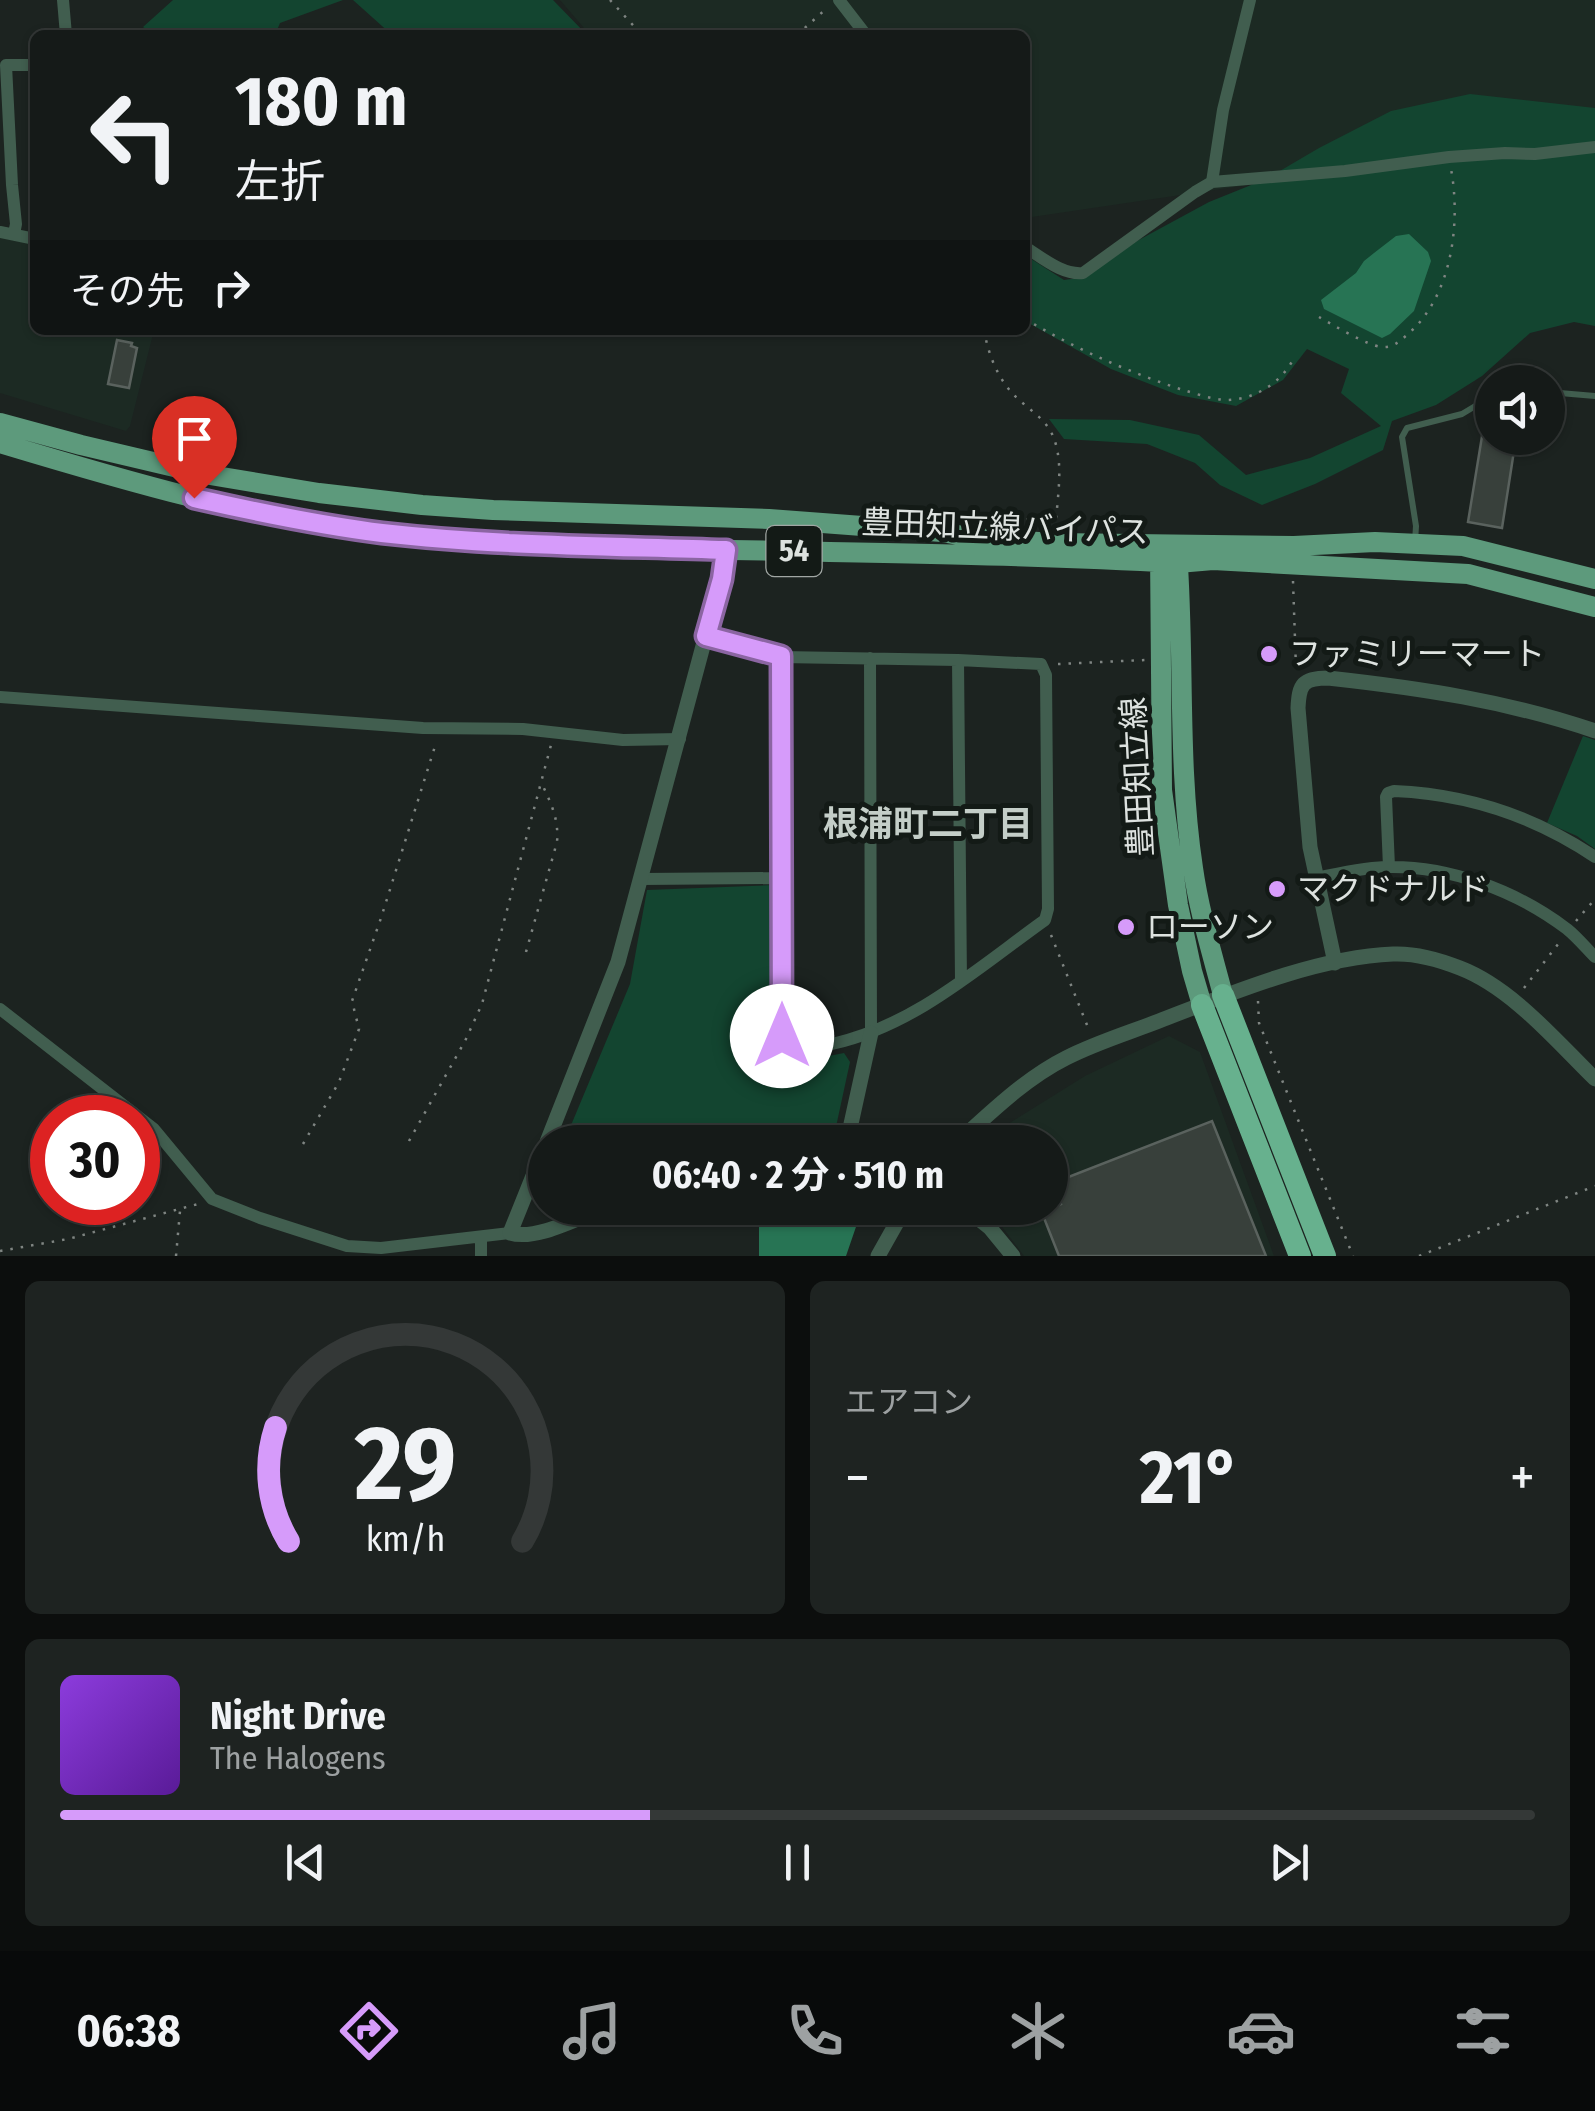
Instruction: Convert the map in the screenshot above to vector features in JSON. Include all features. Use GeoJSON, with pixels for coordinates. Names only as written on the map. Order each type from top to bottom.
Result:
{"type":"FeatureCollection","features":[{"type":"Feature","properties":{"kind":"highway"},"geometry":{"type":"LineString","coordinates":[[1212,1000],[1300,1256]]}},
{"type":"Feature","properties":{"kind":"highway"},"geometry":{"type":"LineString","coordinates":[[1212,1000],[1324,1256]]}},
{"type":"Feature","properties":{"kind":"main road","name":"豊田知立線バイパス"},"geometry":{"type":"LineString","coordinates":[[0,422],[204,474],[405,503],[492,510],[769,519],[942,532],[974,538],[1112,545],[1212,560],[1468,574],[1595,607]]}},
{"type":"Feature","properties":{"kind":"main road","name":"豊田知立線バイパス"},"geometry":{"type":"LineString","coordinates":[[0,444],[157,490],[383,533],[510,543],[726,550],[1169,552],[1375,542],[1463,546],[1595,579]]}},
{"type":"Feature","properties":{"kind":"main road","name":"豊田知立線"},"geometry":{"type":"LineString","coordinates":[[1169,552],[1162,660],[1162,790],[1178,905],[1192,971],[1212,1000]]}},
{"type":"Feature","properties":{"kind":"main road","name":"豊田知立線"},"geometry":{"type":"LineString","coordinates":[[1169,552],[1192,865],[1212,1000]]}},
{"type":"Feature","properties":{"kind":"street"},"geometry":{"type":"LineString","coordinates":[[64,0],[66,30]]}},
{"type":"Feature","properties":{"kind":"street"},"geometry":{"type":"LineString","coordinates":[[838,0],[862,30]]}},
{"type":"Feature","properties":{"kind":"street"},"geometry":{"type":"LineString","coordinates":[[1212,182],[1227,91],[1250,0]]}},
{"type":"Feature","properties":{"kind":"street"},"geometry":{"type":"LineString","coordinates":[[7,233],[16,224],[6,66],[30,65]]}},
{"type":"Feature","properties":{"kind":"street"},"geometry":{"type":"LineString","coordinates":[[1030,250],[1067,274],[1083,273],[1212,182],[1449,157],[1595,147]]}},
{"type":"Feature","properties":{"kind":"street"},"geometry":{"type":"LineString","coordinates":[[554,1125],[612,980],[680,738],[722,579],[726,550]]}},
{"type":"Feature","properties":{"kind":"street"},"geometry":{"type":"LineString","coordinates":[[706,636],[781,656],[1040,664],[1046,675],[1045,920],[900,1021],[851,1040],[792,1050],[784,1044],[781,656]]}},
{"type":"Feature","properties":{"kind":"street"},"geometry":{"type":"LineString","coordinates":[[851,1125],[871,1033],[870,658]]}},
{"type":"Feature","properties":{"kind":"street"},"geometry":{"type":"LineString","coordinates":[[958,660],[960,981]]}},
{"type":"Feature","properties":{"kind":"street"},"geometry":{"type":"LineString","coordinates":[[1336,963],[1316,878],[1302,768],[1299,689],[1310,680],[1328,678],[1454,694],[1530,710],[1595,731]]}},
{"type":"Feature","properties":{"kind":"street"},"geometry":{"type":"LineString","coordinates":[[0,697],[438,729],[523,730],[623,740],[680,738]]}},
{"type":"Feature","properties":{"kind":"street"},"geometry":{"type":"LineString","coordinates":[[1389,867],[1386,798],[1394,791],[1452,796],[1499,808],[1557,833],[1595,857]]}},
{"type":"Feature","properties":{"kind":"street"},"geometry":{"type":"LineString","coordinates":[[1316,878],[1389,867],[1460,876],[1518,899],[1568,930],[1595,957]]}},
{"type":"Feature","properties":{"kind":"street"},"geometry":{"type":"LineString","coordinates":[[641,878],[781,878]]}},
{"type":"Feature","properties":{"kind":"street"},"geometry":{"type":"LineString","coordinates":[[977,1125],[1004,1100],[1064,1058],[1255,984],[1336,963],[1394,954],[1461,968],[1494,985],[1595,1079]]}},
{"type":"Feature","properties":{"kind":"street"},"geometry":{"type":"LineString","coordinates":[[0,1010],[154,1129],[212,1198],[352,1251],[510,1233],[534,1234],[558,1225]]}},
{"type":"Feature","properties":{"kind":"street"},"geometry":{"type":"LineString","coordinates":[[510,1233],[528,1188]]}},
{"type":"Feature","properties":{"kind":"street"},"geometry":{"type":"LineString","coordinates":[[878,1256],[895,1225]]}},
{"type":"Feature","properties":{"kind":"street"},"geometry":{"type":"LineString","coordinates":[[986,1225],[1013,1256]]}},
{"type":"Feature","properties":{"kind":"street"},"geometry":{"type":"LineString","coordinates":[[481,1256],[482,1238]]}},
{"type":"Feature","properties":{"kind":"lane"},"geometry":{"type":"LineString","coordinates":[[1565,393],[1595,396]]}},
{"type":"Feature","properties":{"kind":"lane"},"geometry":{"type":"LineString","coordinates":[[1414,544],[1416,526],[1402,437],[1407,428],[1462,414],[1475,406]]}},
{"type":"Feature","properties":{"kind":"path"},"geometry":{"type":"LineString","coordinates":[[610,0],[637,30]]}},
{"type":"Feature","properties":{"kind":"path"},"geometry":{"type":"LineString","coordinates":[[803,30],[838,0]]}},
{"type":"Feature","properties":{"kind":"path"},"geometry":{"type":"LineString","coordinates":[[1319,317],[1381,347],[1397,344],[1420,323],[1444,278],[1450,254],[1456,210],[1449,157]]}},
{"type":"Feature","properties":{"kind":"path"},"geometry":{"type":"LineString","coordinates":[[1030,322],[1100,358],[1157,381],[1224,400],[1265,389],[1281,378],[1294,358]]}},
{"type":"Feature","properties":{"kind":"path"},"geometry":{"type":"LineString","coordinates":[[985,335],[1002,379],[1052,434],[1058,466],[1056,520],[1018,519],[1011,525],[1010,540]]}},
{"type":"Feature","properties":{"kind":"path"},"geometry":{"type":"LineString","coordinates":[[1292,565],[1299,689]]}},
{"type":"Feature","properties":{"kind":"path"},"geometry":{"type":"LineString","coordinates":[[1040,664],[1162,660]]}},
{"type":"Feature","properties":{"kind":"path"},"geometry":{"type":"LineString","coordinates":[[303,1144],[338,1082],[358,1029],[352,1001],[426,779],[438,729]]}},
{"type":"Feature","properties":{"kind":"path"},"geometry":{"type":"LineString","coordinates":[[409,1141],[466,1041],[482,1004],[554,733]]}},
{"type":"Feature","properties":{"kind":"path"},"geometry":{"type":"LineString","coordinates":[[526,952],[557,842],[554,811],[541,782]]}},
{"type":"Feature","properties":{"kind":"path"},"geometry":{"type":"LineString","coordinates":[[1514,1001],[1595,899]]}},
{"type":"Feature","properties":{"kind":"path"},"geometry":{"type":"LineString","coordinates":[[1045,920],[1096,1046]]}},
{"type":"Feature","properties":{"kind":"path"},"geometry":{"type":"LineString","coordinates":[[1255,984],[1259,1022],[1353,1256]]}},
{"type":"Feature","properties":{"kind":"path"},"geometry":{"type":"LineString","coordinates":[[1418,1256],[1595,1186]]}},
{"type":"Feature","properties":{"kind":"path"},"geometry":{"type":"LineString","coordinates":[[0,1252],[68,1239],[212,1198]]}},
{"type":"Feature","properties":{"kind":"path"},"geometry":{"type":"LineString","coordinates":[[176,1256],[180,1210]]}},
{"type":"Feature","properties":{"kind":"shaded area"},"geometry":{"type":"Polygon","coordinates":[[[173,0],[343,0],[280,23],[277,30],[143,27],[173,0]]]}},
{"type":"Feature","properties":{"kind":"shaded area"},"geometry":{"type":"Polygon","coordinates":[[[353,0],[553,0],[582,30],[386,30],[353,0]]]}},
{"type":"Feature","properties":{"kind":"shaded area"},"geometry":{"type":"Polygon","coordinates":[[[560,0],[1595,0],[1595,134],[1030,217],[1030,30],[586,30],[560,0]]]}},
{"type":"Feature","properties":{"kind":"shaded area"},"geometry":{"type":"Polygon","coordinates":[[[1470,94],[1595,108],[1595,326],[1574,322],[1530,333],[1494,365],[1475,365],[1475,380],[1436,405],[1392,421],[1383,450],[1262,505],[1220,485],[1195,463],[1147,444],[1064,439],[1049,419],[1130,420],[1199,435],[1246,475],[1310,458],[1381,426],[1341,393],[1349,369],[1307,349],[1283,380],[1236,406],[1178,395],[1111,369],[1030,324],[1030,258],[1064,280],[1078,278],[1209,202],[1266,179],[1391,111],[1470,94]]]}},
{"type":"Feature","properties":{"kind":"shaded area"},"geometry":{"type":"Polygon","coordinates":[[[1409,234],[1428,252],[1431,261],[1414,311],[1390,334],[1382,338],[1324,309],[1321,300],[1356,273],[1364,261],[1396,236],[1409,234]]]}},
{"type":"Feature","properties":{"kind":"shaded area"},"geometry":{"type":"Polygon","coordinates":[[[0,237],[30,244],[30,335],[153,335],[126,431],[0,393],[0,237]]]}},
{"type":"Feature","properties":{"kind":"shaded area"},"geometry":{"type":"Polygon","coordinates":[[[1583,736],[1595,740],[1595,849],[1547,823],[1583,736]]]}},
{"type":"Feature","properties":{"kind":"shaded area"},"geometry":{"type":"Polygon","coordinates":[[[774,885],[772,1044],[788,1064],[844,1053],[850,1062],[836,1125],[571,1125],[630,984],[647,890],[774,885]]]}},
{"type":"Feature","properties":{"kind":"shaded area"},"geometry":{"type":"Polygon","coordinates":[[[1169,1036],[1200,1052],[1274,1256],[1024,1256],[1001,1225],[1068,1225],[1068,1125],[1007,1125],[1085,1076],[1169,1036]]]}},
{"type":"Feature","properties":{"kind":"shaded area"},"geometry":{"type":"Polygon","coordinates":[[[759,1225],[857,1225],[846,1256],[759,1256],[759,1225]]]}},
{"type":"Feature","properties":{"kind":"building"},"geometry":{"type":"Polygon","coordinates":[[[117,340],[137,348],[129,388],[108,384],[117,340]]]}},
{"type":"Feature","properties":{"kind":"building"},"geometry":{"type":"Polygon","coordinates":[[[1479,455],[1513,455],[1502,528],[1468,522],[1479,455]]]}},
{"type":"Feature","properties":{"kind":"building"},"geometry":{"type":"Polygon","coordinates":[[[1212,1121],[1266,1256],[1059,1256],[1047,1225],[1068,1225],[1068,1177],[1212,1121]]]}},
{"type":"Feature","properties":{"kind":"place","name":"ファミリーマート"},"geometry":{"type":"Point","coordinates":[1269,654]}},
{"type":"Feature","properties":{"kind":"place","name":"マクドナルド"},"geometry":{"type":"Point","coordinates":[1277,889]}},
{"type":"Feature","properties":{"kind":"place","name":"ローソン"},"geometry":{"type":"Point","coordinates":[1126,927]}},
{"type":"Feature","properties":{"kind":"district","name":"根浦町二丁目"},"geometry":{"type":"Point","coordinates":[928,824]}},
{"type":"Feature","properties":{"kind":"route"},"geometry":{"type":"LineString","coordinates":[[194,498],[383,533],[510,543],[726,550],[706,636],[781,656],[782,1036]]}}]}
